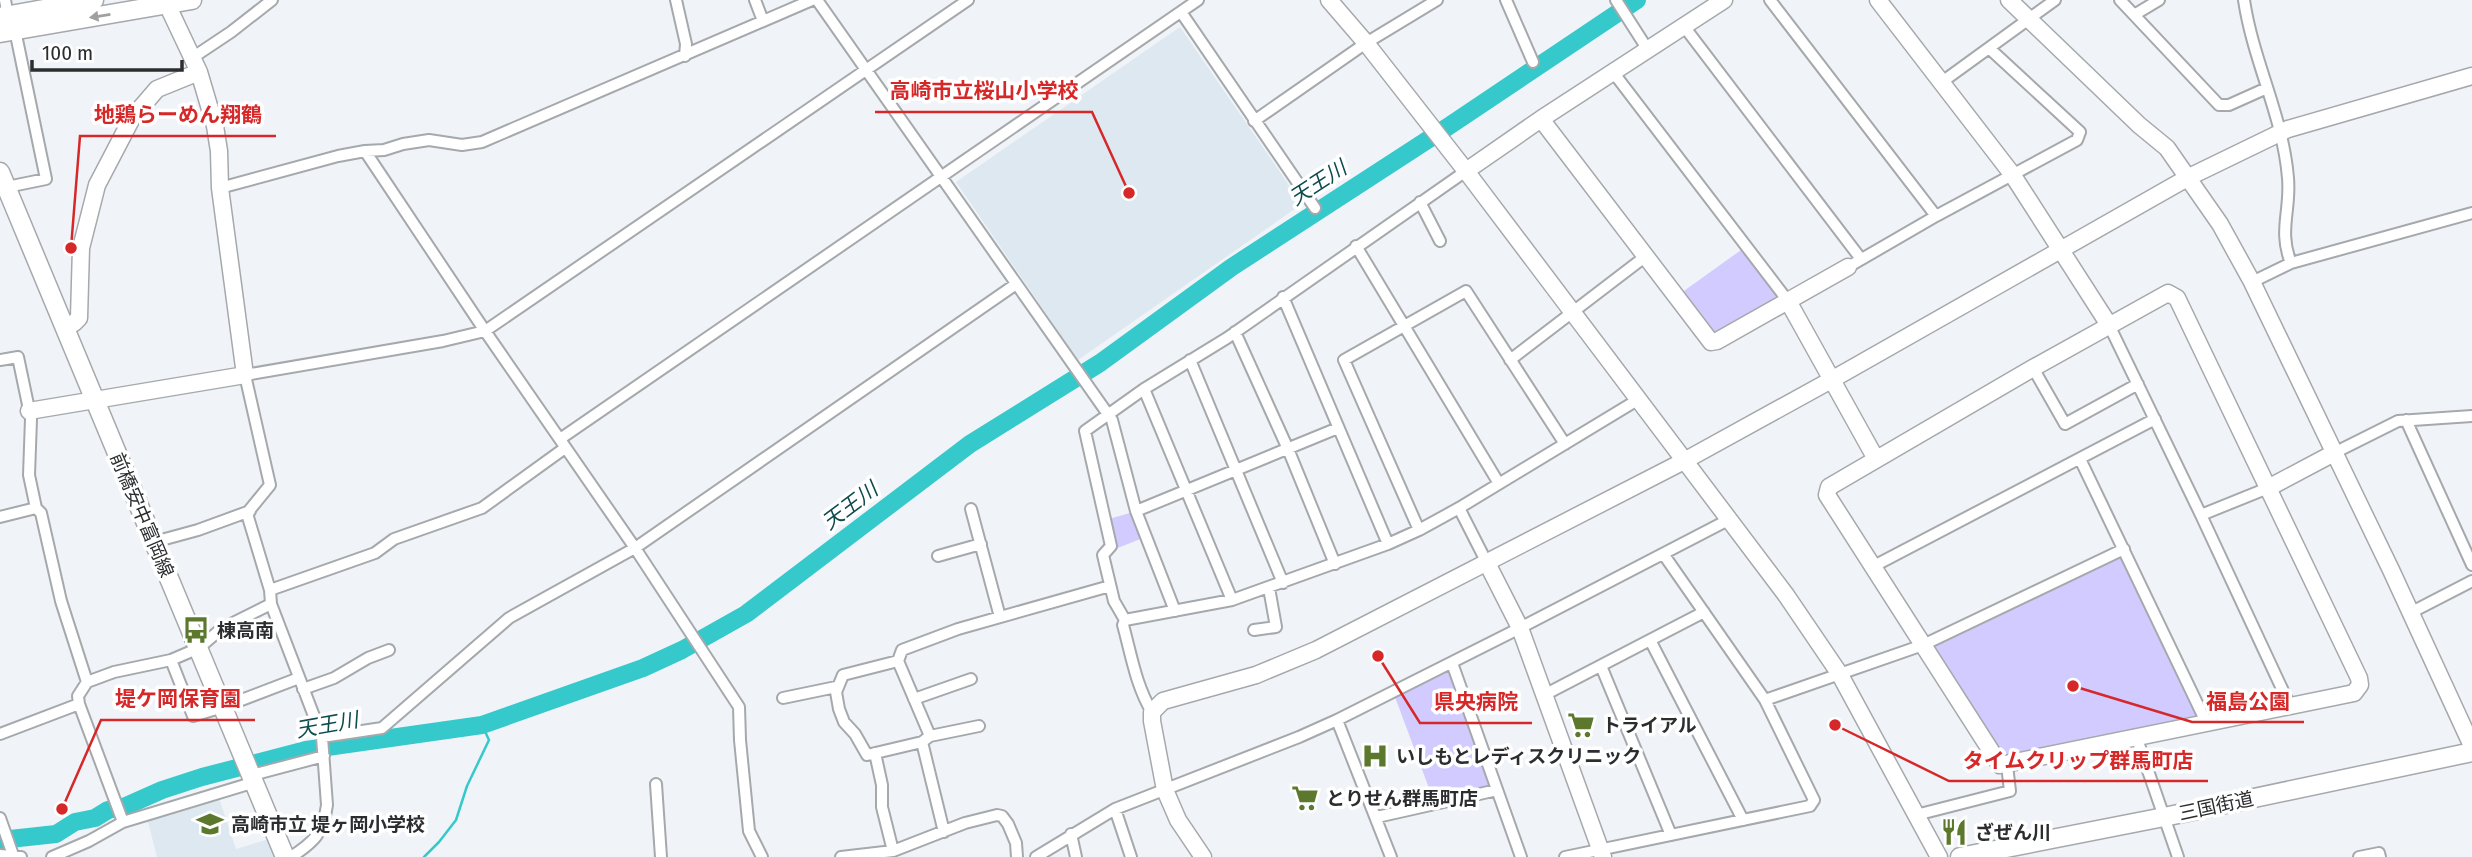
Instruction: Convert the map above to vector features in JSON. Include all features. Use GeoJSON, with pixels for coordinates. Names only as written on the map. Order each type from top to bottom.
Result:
{"type":"FeatureCollection","features":[{"type":"Feature","properties":{"kind":"main road"},"geometry":{"type":"LineString","coordinates":[[6,19],[94,0]]}},
{"type":"Feature","properties":{"kind":"main road"},"geometry":{"type":"LineString","coordinates":[[6,19],[191,0]]}},
{"type":"Feature","properties":{"kind":"main road","name":"前橋安中富岡線"},"geometry":{"type":"LineString","coordinates":[[2,182],[66,328],[94,402],[285,857]]}},
{"type":"Feature","properties":{"kind":"main road","name":"三国街道"},"geometry":{"type":"LineString","coordinates":[[1960,857],[2472,752]]}},
{"type":"Feature","properties":{"kind":"street"},"geometry":{"type":"LineString","coordinates":[[66,328],[79,318],[81,248],[91,204],[97,185],[132,118],[157,89],[196,65],[231,32],[272,0]]}},
{"type":"Feature","properties":{"kind":"street"},"geometry":{"type":"LineString","coordinates":[[676,0],[686,44],[684,55]]}},
{"type":"Feature","properties":{"kind":"street"},"geometry":{"type":"LineString","coordinates":[[755,0],[763,21]]}},
{"type":"Feature","properties":{"kind":"street"},"geometry":{"type":"LineString","coordinates":[[220,188],[365,151],[384,150],[429,139],[462,145],[482,142],[814,0],[867,69],[1112,420],[1136,511],[1175,611]]}},
{"type":"Feature","properties":{"kind":"street"},"geometry":{"type":"LineString","coordinates":[[29,411],[443,341],[485,331],[968,0]]}},
{"type":"Feature","properties":{"kind":"street"},"geometry":{"type":"LineString","coordinates":[[270,590],[374,553],[394,539],[482,508],[563,444],[940,177],[1198,0]]}},
{"type":"Feature","properties":{"kind":"street"},"geometry":{"type":"LineString","coordinates":[[1329,0],[1466,171],[1730,519],[1839,673],[1939,857]]}},
{"type":"Feature","properties":{"kind":"street"},"geometry":{"type":"LineString","coordinates":[[1254,121],[1366,43],[1437,0]]}},
{"type":"Feature","properties":{"kind":"street"},"geometry":{"type":"LineString","coordinates":[[1506,0],[1533,62]]}},
{"type":"Feature","properties":{"kind":"street"},"geometry":{"type":"LineString","coordinates":[[1203,857],[1178,820],[1164,790],[1152,712],[1144,699],[1136,674],[1125,620],[1116,606],[1103,555],[1111,546],[1085,431],[1144,389],[1235,332],[1541,119],[1724,0]]}},
{"type":"Feature","properties":{"kind":"street"},"geometry":{"type":"LineString","coordinates":[[1770,0],[1936,216]]}},
{"type":"Feature","properties":{"kind":"street"},"geometry":{"type":"LineString","coordinates":[[1878,0],[2012,174],[2109,325],[2290,706]]}},
{"type":"Feature","properties":{"kind":"street"},"geometry":{"type":"LineString","coordinates":[[2009,0],[2139,125],[2167,148],[2220,224],[2252,282],[2472,746]]}},
{"type":"Feature","properties":{"kind":"street"},"geometry":{"type":"LineString","coordinates":[[1942,82],[2055,0]]}},
{"type":"Feature","properties":{"kind":"street"},"geometry":{"type":"LineString","coordinates":[[2120,0],[2219,106],[2229,105],[2267,88]]}},
{"type":"Feature","properties":{"kind":"street"},"geometry":{"type":"LineString","coordinates":[[2134,15],[2159,0]]}},
{"type":"Feature","properties":{"kind":"street"},"geometry":{"type":"LineString","coordinates":[[2244,0],[2281,132],[2289,180],[2284,243],[2291,263]]}},
{"type":"Feature","properties":{"kind":"street"},"geometry":{"type":"LineString","coordinates":[[166,3],[196,65],[215,126],[219,151],[220,188],[245,375],[270,485],[248,517],[270,590],[271,604],[322,737],[326,816],[316,838],[291,857]]}},
{"type":"Feature","properties":{"kind":"street"},"geometry":{"type":"LineString","coordinates":[[1617,3],[1648,50]]}},
{"type":"Feature","properties":{"kind":"street"},"geometry":{"type":"LineString","coordinates":[[1181,12],[1315,208]]}},
{"type":"Feature","properties":{"kind":"street"},"geometry":{"type":"LineString","coordinates":[[2,182],[46,179],[6,19]]}},
{"type":"Feature","properties":{"kind":"street"},"geometry":{"type":"LineString","coordinates":[[1683,25],[1854,263]]}},
{"type":"Feature","properties":{"kind":"street"},"geometry":{"type":"LineString","coordinates":[[1541,119],[1711,342],[2077,140],[2080,132],[1990,49]]}},
{"type":"Feature","properties":{"kind":"street"},"geometry":{"type":"LineString","coordinates":[[1613,72],[1788,301],[1877,459]]}},
{"type":"Feature","properties":{"kind":"street"},"geometry":{"type":"LineString","coordinates":[[1152,712],[1163,701],[1256,675],[1316,650],[1487,563],[1684,461],[2189,177],[2281,132],[2472,76]]}},
{"type":"Feature","properties":{"kind":"street"},"geometry":{"type":"LineString","coordinates":[[365,151],[635,548],[739,707],[750,831],[762,857]]}},
{"type":"Feature","properties":{"kind":"street"},"geometry":{"type":"LineString","coordinates":[[1420,202],[1440,241]]}},
{"type":"Feature","properties":{"kind":"street"},"geometry":{"type":"LineString","coordinates":[[2252,282],[2291,263],[2472,213]]}},
{"type":"Feature","properties":{"kind":"street"},"geometry":{"type":"LineString","coordinates":[[1356,246],[1498,482]]}},
{"type":"Feature","properties":{"kind":"street"},"geometry":{"type":"LineString","coordinates":[[1510,360],[1646,256]]}},
{"type":"Feature","properties":{"kind":"street"},"geometry":{"type":"LineString","coordinates":[[322,737],[382,728],[509,618],[635,548],[1016,284]]}},
{"type":"Feature","properties":{"kind":"street"},"geometry":{"type":"LineString","coordinates":[[1419,530],[1344,360],[1466,291],[1565,444]]}},
{"type":"Feature","properties":{"kind":"street"},"geometry":{"type":"LineString","coordinates":[[2168,293],[2177,298],[2360,685],[2354,693],[2000,765],[1827,491],[1829,486],[2109,325],[2168,293]]}},
{"type":"Feature","properties":{"kind":"street"},"geometry":{"type":"LineString","coordinates":[[1283,297],[1388,544]]}},
{"type":"Feature","properties":{"kind":"street"},"geometry":{"type":"LineString","coordinates":[[1235,332],[1288,449],[1335,564]]}},
{"type":"Feature","properties":{"kind":"street"},"geometry":{"type":"LineString","coordinates":[[0,360],[18,357],[31,419],[29,475],[36,508],[41,513],[61,601],[87,682]]}},
{"type":"Feature","properties":{"kind":"street"},"geometry":{"type":"LineString","coordinates":[[1190,360],[1283,583]]}},
{"type":"Feature","properties":{"kind":"street"},"geometry":{"type":"LineString","coordinates":[[2033,368],[2065,424],[2138,384]]}},
{"type":"Feature","properties":{"kind":"street"},"geometry":{"type":"LineString","coordinates":[[1144,389],[1231,600]]}},
{"type":"Feature","properties":{"kind":"street"},"geometry":{"type":"LineString","coordinates":[[1125,620],[1231,600],[1388,544],[1459,508],[1639,399]]}},
{"type":"Feature","properties":{"kind":"street"},"geometry":{"type":"LineString","coordinates":[[2201,515],[2269,488],[2398,421],[2472,416]]}},
{"type":"Feature","properties":{"kind":"street"},"geometry":{"type":"LineString","coordinates":[[1874,566],[2155,419]]}},
{"type":"Feature","properties":{"kind":"street"},"geometry":{"type":"LineString","coordinates":[[2406,420],[2467,539],[2472,565]]}},
{"type":"Feature","properties":{"kind":"street"},"geometry":{"type":"LineString","coordinates":[[1136,511],[1338,428]]}},
{"type":"Feature","properties":{"kind":"street"},"geometry":{"type":"LineString","coordinates":[[2080,459],[2207,724]]}},
{"type":"Feature","properties":{"kind":"street"},"geometry":{"type":"LineString","coordinates":[[0,517],[36,508]]}},
{"type":"Feature","properties":{"kind":"street"},"geometry":{"type":"LineString","coordinates":[[1459,508],[1520,628],[1602,853]]}},
{"type":"Feature","properties":{"kind":"street"},"geometry":{"type":"LineString","coordinates":[[971,509],[1000,618]]}},
{"type":"Feature","properties":{"kind":"street"},"geometry":{"type":"LineString","coordinates":[[154,542],[198,530],[250,511]]}},
{"type":"Feature","properties":{"kind":"street"},"geometry":{"type":"LineString","coordinates":[[1036,857],[1115,809],[1337,720],[1730,519]]}},
{"type":"Feature","properties":{"kind":"street"},"geometry":{"type":"LineString","coordinates":[[938,556],[981,544]]}},
{"type":"Feature","properties":{"kind":"street"},"geometry":{"type":"LineString","coordinates":[[1765,699],[1923,645],[2124,549]]}},
{"type":"Feature","properties":{"kind":"street"},"geometry":{"type":"LineString","coordinates":[[1565,857],[1602,853],[1671,835],[1810,806],[1814,800],[1765,699],[1664,555]]}},
{"type":"Feature","properties":{"kind":"street"},"geometry":{"type":"LineString","coordinates":[[2410,612],[2472,581]]}},
{"type":"Feature","properties":{"kind":"street"},"geometry":{"type":"LineString","coordinates":[[944,832],[926,739],[914,699],[898,661],[902,650],[958,629],[1110,586]]}},
{"type":"Feature","properties":{"kind":"street"},"geometry":{"type":"LineString","coordinates":[[1254,630],[1276,627],[1269,588]]}},
{"type":"Feature","properties":{"kind":"street"},"geometry":{"type":"LineString","coordinates":[[123,822],[79,704],[78,696],[87,682],[114,672],[171,660],[199,648],[221,629],[271,604]]}},
{"type":"Feature","properties":{"kind":"street"},"geometry":{"type":"LineString","coordinates":[[1546,694],[1704,612]]}},
{"type":"Feature","properties":{"kind":"street"},"geometry":{"type":"LineString","coordinates":[[1650,640],[1743,820]]}},
{"type":"Feature","properties":{"kind":"street"},"geometry":{"type":"LineString","coordinates":[[171,660],[194,716],[301,683],[334,678],[368,658],[389,650]]}},
{"type":"Feature","properties":{"kind":"street"},"geometry":{"type":"LineString","coordinates":[[898,661],[843,676],[836,687],[839,709],[867,755],[979,726]]}},
{"type":"Feature","properties":{"kind":"street"},"geometry":{"type":"LineString","coordinates":[[1452,663],[1521,857]]}},
{"type":"Feature","properties":{"kind":"street"},"geometry":{"type":"LineString","coordinates":[[1601,666],[1671,835]]}},
{"type":"Feature","properties":{"kind":"street"},"geometry":{"type":"LineString","coordinates":[[914,699],[971,679]]}},
{"type":"Feature","properties":{"kind":"street"},"geometry":{"type":"LineString","coordinates":[[783,698],[836,687]]}},
{"type":"Feature","properties":{"kind":"street"},"geometry":{"type":"LineString","coordinates":[[0,734],[79,704]]}},
{"type":"Feature","properties":{"kind":"street"},"geometry":{"type":"LineString","coordinates":[[1337,720],[1391,857]]}},
{"type":"Feature","properties":{"kind":"street"},"geometry":{"type":"LineString","coordinates":[[2137,738],[2178,857]]}},
{"type":"Feature","properties":{"kind":"street"},"geometry":{"type":"LineString","coordinates":[[875,753],[882,785],[882,807],[893,852]]}},
{"type":"Feature","properties":{"kind":"street"},"geometry":{"type":"LineString","coordinates":[[52,857],[123,822],[324,757]]}},
{"type":"Feature","properties":{"kind":"street"},"geometry":{"type":"LineString","coordinates":[[1916,815],[2010,791],[2007,765]]}},
{"type":"Feature","properties":{"kind":"street"},"geometry":{"type":"LineString","coordinates":[[656,784],[661,857]]}},
{"type":"Feature","properties":{"kind":"street"},"geometry":{"type":"LineString","coordinates":[[1377,817],[1497,790]]}},
{"type":"Feature","properties":{"kind":"street"},"geometry":{"type":"LineString","coordinates":[[1115,809],[1131,857]]}},
{"type":"Feature","properties":{"kind":"street"},"geometry":{"type":"LineString","coordinates":[[841,857],[893,852],[965,823],[997,815],[1002,816],[1016,843],[1017,857]]}},
{"type":"Feature","properties":{"kind":"street"},"geometry":{"type":"LineString","coordinates":[[0,817],[17,856],[0,855]]}},
{"type":"Feature","properties":{"kind":"street"},"geometry":{"type":"LineString","coordinates":[[1071,834],[1076,857]]}},
{"type":"Feature","properties":{"kind":"street"},"geometry":{"type":"LineString","coordinates":[[2358,857],[2379,853],[2380,857]]}},
{"type":"Feature","properties":{"kind":"shaded area"},"geometry":{"type":"Polygon","coordinates":[[[1180,27],[1302,204],[1078,360],[956,182],[1180,27]]]}},
{"type":"Feature","properties":{"kind":"shaded area"},"geometry":{"type":"Polygon","coordinates":[[[1741,250],[1776,295],[1775,300],[1715,334],[1711,333],[1681,293],[1741,250]]]}},
{"type":"Feature","properties":{"kind":"shaded area"},"geometry":{"type":"Polygon","coordinates":[[[1133,512],[1143,538],[1115,549],[1109,519],[1133,512]]]}},
{"type":"Feature","properties":{"kind":"shaded area"},"geometry":{"type":"Polygon","coordinates":[[[2124,549],[2207,724],[2005,760],[1932,648],[2124,549]]]}},
{"type":"Feature","properties":{"kind":"shaded area"},"geometry":{"type":"Polygon","coordinates":[[[1446,671],[1452,673],[1490,781],[1486,788],[1433,799],[1395,697],[1446,671]]]}},
{"type":"Feature","properties":{"kind":"shaded area"},"geometry":{"type":"Polygon","coordinates":[[[219,798],[236,849],[269,839],[276,857],[157,857],[147,818],[166,815],[219,798]]]}},
{"type":"Feature","properties":{"kind":"waterway","name":"天王川"},"geometry":{"type":"LineString","coordinates":[[0,840],[56,834],[75,822],[95,818],[108,810],[126,806],[162,790],[306,750],[482,725],[643,668],[682,650],[746,614],[970,444],[1100,363],[1232,267],[1637,0]]}},
{"type":"Feature","properties":{"kind":"waterway"},"geometry":{"type":"LineString","coordinates":[[424,857],[456,820],[467,786],[489,740],[482,725]]}},
{"type":"Feature","properties":{"kind":"place","name":"高崎市立桜山小学校"},"geometry":{"type":"Point","coordinates":[1129,193]}},
{"type":"Feature","properties":{"kind":"place","name":"地鶏らーめん翔鶴"},"geometry":{"type":"Point","coordinates":[71,248]}},
{"type":"Feature","properties":{"kind":"place","name":"棟高南"},"geometry":{"type":"Point","coordinates":[196,630]}},
{"type":"Feature","properties":{"kind":"place","name":"県央病院"},"geometry":{"type":"Point","coordinates":[1378,656]}},
{"type":"Feature","properties":{"kind":"place","name":"福島公園"},"geometry":{"type":"Point","coordinates":[2073,686]}},
{"type":"Feature","properties":{"kind":"place","name":"トライアル"},"geometry":{"type":"Point","coordinates":[1581,725]}},
{"type":"Feature","properties":{"kind":"place","name":"タイムクリップ群馬町店"},"geometry":{"type":"Point","coordinates":[1835,725]}},
{"type":"Feature","properties":{"kind":"place","name":"いしもとレディスクリニック"},"geometry":{"type":"Point","coordinates":[1375,756]}},
{"type":"Feature","properties":{"kind":"place","name":"とりせん群馬町店"},"geometry":{"type":"Point","coordinates":[1305,798]}},
{"type":"Feature","properties":{"kind":"place","name":"堤ケ岡保育園"},"geometry":{"type":"Point","coordinates":[62,809]}},
{"type":"Feature","properties":{"kind":"place","name":"高崎市立 堤ヶ岡小学校"},"geometry":{"type":"Point","coordinates":[210,824]}},
{"type":"Feature","properties":{"kind":"place","name":"ざぜん川"},"geometry":{"type":"Point","coordinates":[1954,832]}}]}
